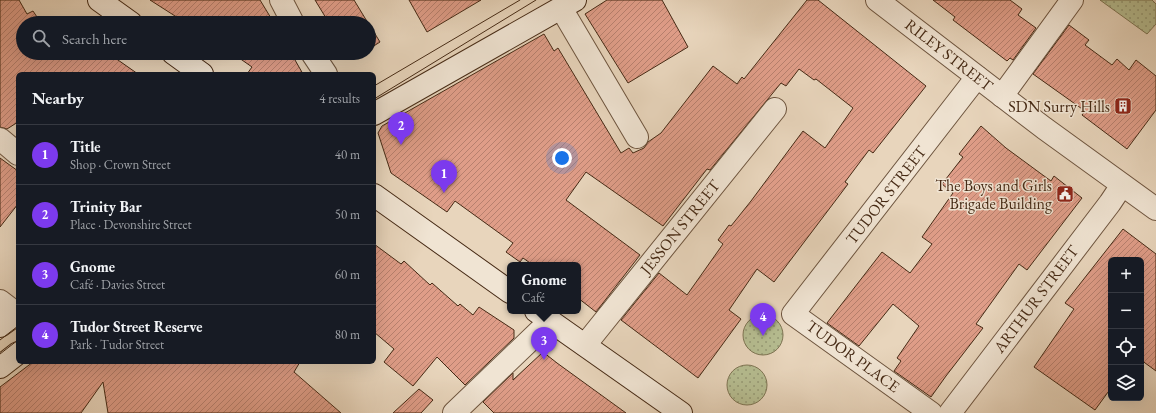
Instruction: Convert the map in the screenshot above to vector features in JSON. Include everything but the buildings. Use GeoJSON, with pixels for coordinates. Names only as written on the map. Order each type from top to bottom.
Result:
{"type":"FeatureCollection","features":[{"type":"Feature","properties":{"kind":"street"},"geometry":{"type":"LineString","coordinates":[[99,0],[121,16]]}},
{"type":"Feature","properties":{"kind":"street"},"geometry":{"type":"LineString","coordinates":[[281,0],[289,16]]}},
{"type":"Feature","properties":{"kind":"street","name":"RILEY STREET"},"geometry":{"type":"LineString","coordinates":[[878,0],[1044,128],[1156,210]]}},
{"type":"Feature","properties":{"kind":"street"},"geometry":{"type":"LineString","coordinates":[[1002,96],[1072,0]]}},
{"type":"Feature","properties":{"kind":"street"},"geometry":{"type":"LineString","coordinates":[[376,113],[568,4],[637,137]]}},
{"type":"Feature","properties":{"kind":"street"},"geometry":{"type":"LineString","coordinates":[[183,60],[199,72]]}},
{"type":"Feature","properties":{"kind":"street"},"geometry":{"type":"LineString","coordinates":[[317,60],[325,72]]}},
{"type":"Feature","properties":{"kind":"street","name":"TUDOR STREET"},"geometry":{"type":"LineString","coordinates":[[793,314],[977,77]]}},
{"type":"Feature","properties":{"kind":"street","name":"JESSON STREET"},"geometry":{"type":"LineString","coordinates":[[585,345],[775,109]]}},
{"type":"Feature","properties":{"kind":"street"},"geometry":{"type":"LineString","coordinates":[[0,139],[16,152]]}},
{"type":"Feature","properties":{"kind":"street","name":"ARTHUR STREET"},"geometry":{"type":"LineString","coordinates":[[950,413],[1110,203],[1122,185]]}},
{"type":"Feature","properties":{"kind":"street"},"geometry":{"type":"LineString","coordinates":[[376,196],[507,290]]}},
{"type":"Feature","properties":{"kind":"street","name":"TUDOR PLACE"},"geometry":{"type":"LineString","coordinates":[[793,314],[931,413]]}},
{"type":"Feature","properties":{"kind":"street"},"geometry":{"type":"LineString","coordinates":[[454,413],[543,316],[681,413]]}},
{"type":"Feature","properties":{"kind":"street"},"geometry":{"type":"LineString","coordinates":[[0,367],[16,355]]}},
{"type":"Feature","properties":{"kind":"green space"},"geometry":{"type":"Polygon","coordinates":[[[1100,0],[1152,0],[1156,4],[1156,24],[1147,34],[1100,0]]]}},
{"type":"Feature","properties":{"kind":"green space"},"geometry":{"type":"Polygon","coordinates":[[[767,315],[774,318],[780,324],[783,335],[782,343],[774,352],[767,355],[759,355],[752,352],[744,343],[743,331],[746,324],[755,316],[767,315]]]}},
{"type":"Feature","properties":{"kind":"green space"},"geometry":{"type":"Polygon","coordinates":[[[751,365],[758,368],[764,374],[767,385],[766,393],[758,402],[751,405],[743,405],[736,402],[728,393],[727,381],[730,374],[739,366],[751,365]]]}},
{"type":"Feature","properties":{"kind":"tram line"},"geometry":{"type":"LineString","coordinates":[[376,85],[520,0]]}},
{"type":"Feature","properties":{"kind":"tram line"},"geometry":{"type":"LineString","coordinates":[[376,98],[536,0]]}},
{"type":"Feature","properties":{"kind":"tram line"},"geometry":{"type":"LineString","coordinates":[[0,340],[16,328]]}},
{"type":"Feature","properties":{"kind":"tram line"},"geometry":{"type":"LineString","coordinates":[[0,354],[16,342]]}},
{"type":"Feature","properties":{"kind":"place","name":"SDN Surry Hills"},"geometry":{"type":"Point","coordinates":[1123,106]}},
{"type":"Feature","properties":{"kind":"place","name":"Trinity Bar"},"geometry":{"type":"Point","coordinates":[401,145]}},
{"type":"Feature","properties":{"kind":"place","name":"Title"},"geometry":{"type":"Point","coordinates":[444,193]}},
{"type":"Feature","properties":{"kind":"place","name":"The Boys and Girls Brigade Building"},"geometry":{"type":"Point","coordinates":[1065,194]}},
{"type":"Feature","properties":{"kind":"place","name":"Tudor Street Reserve"},"geometry":{"type":"Point","coordinates":[763,336]}},
{"type":"Feature","properties":{"kind":"place","name":"Gnome"},"geometry":{"type":"Point","coordinates":[544,360]}}]}
